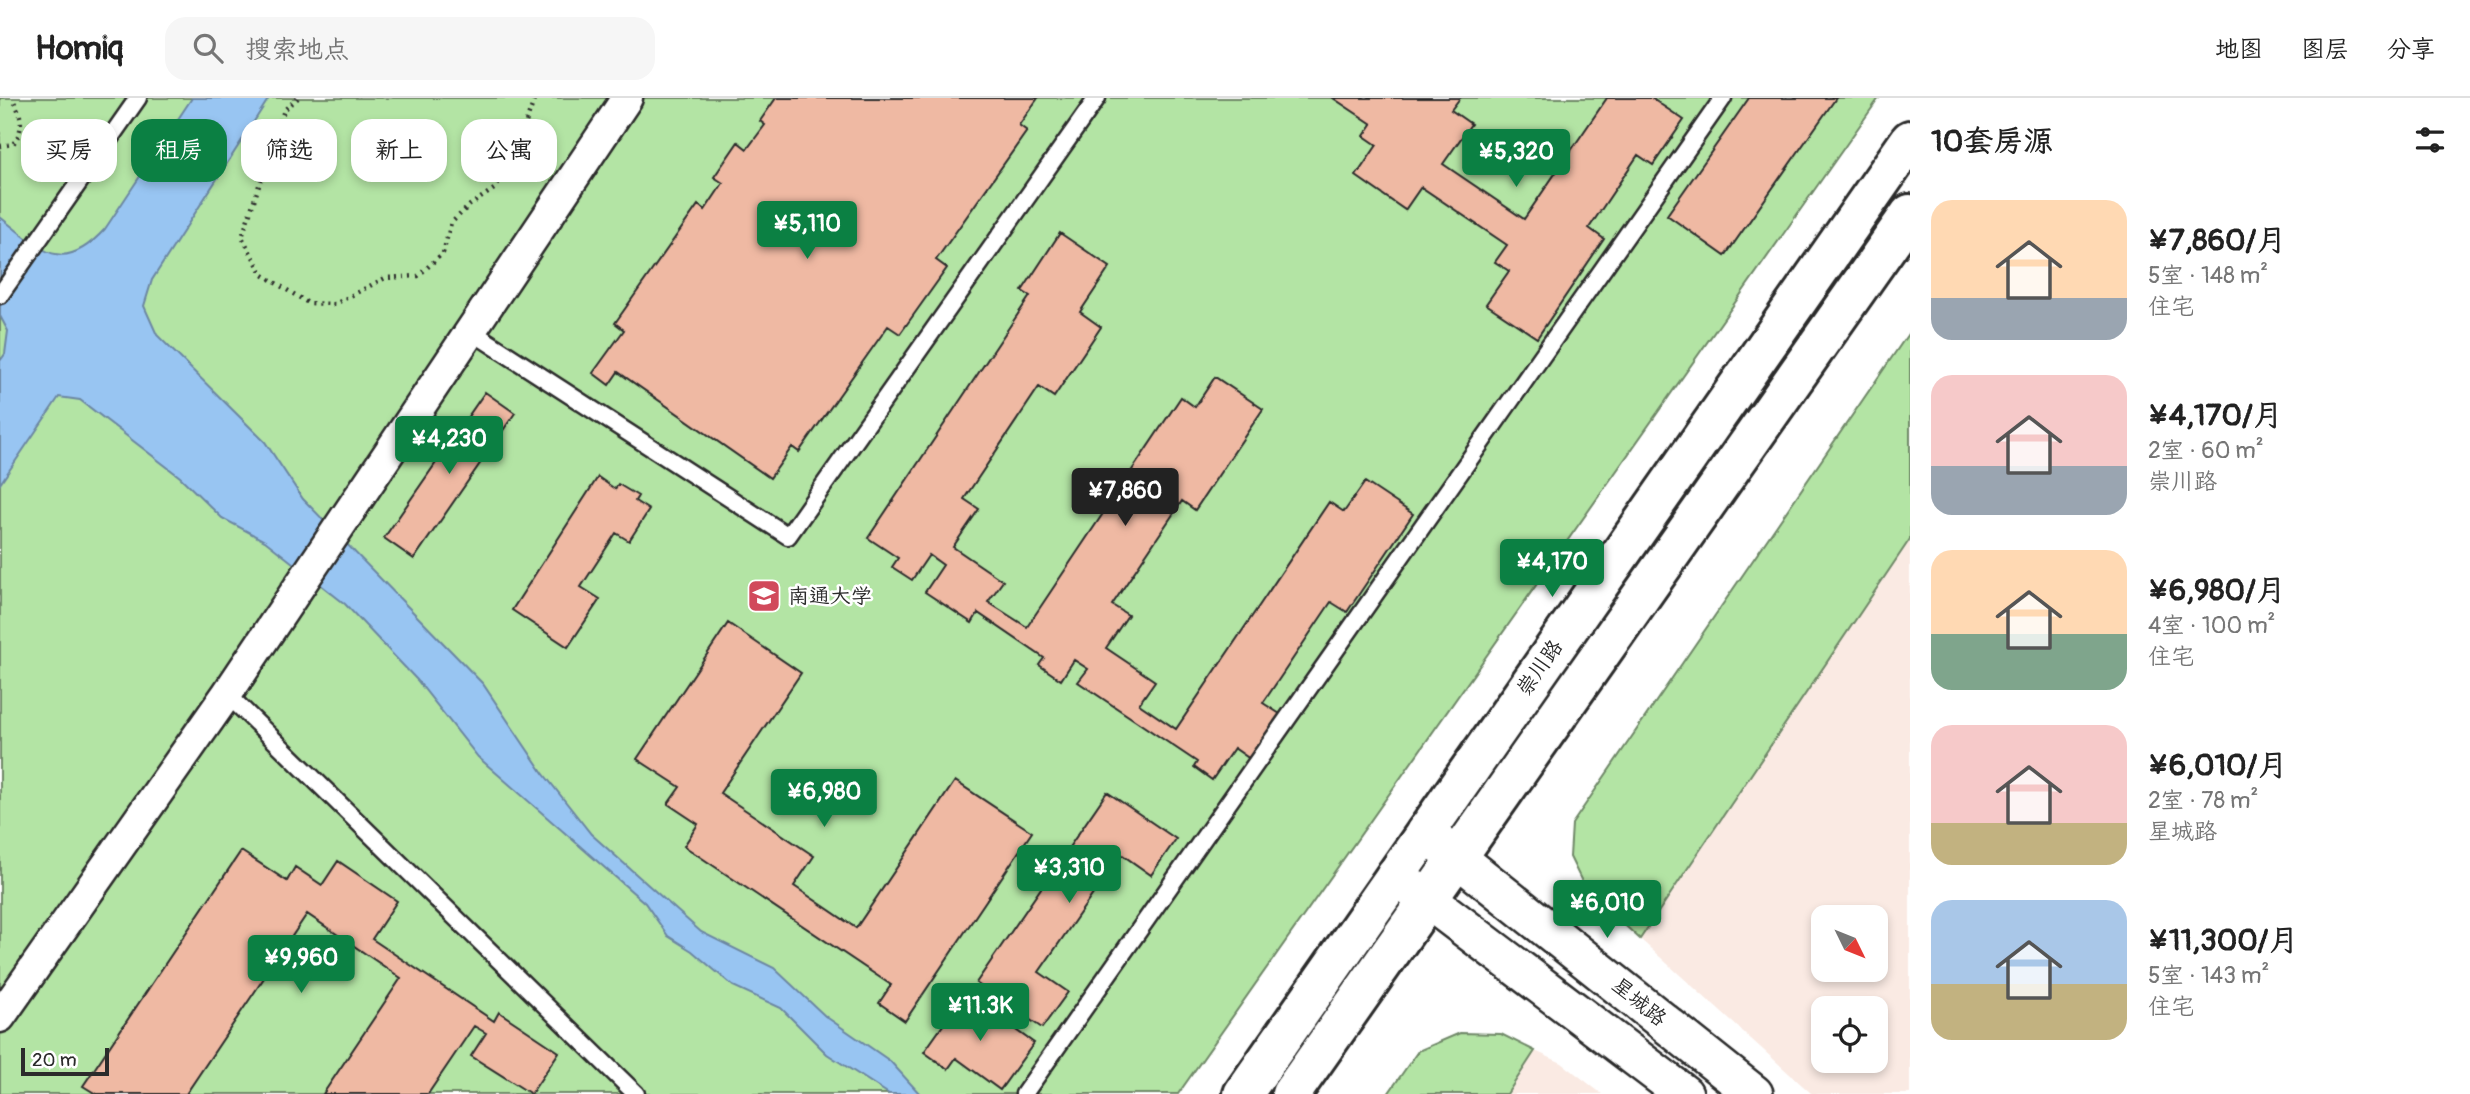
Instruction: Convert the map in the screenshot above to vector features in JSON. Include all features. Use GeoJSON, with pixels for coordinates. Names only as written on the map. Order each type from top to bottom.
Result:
{"type":"FeatureCollection","features":[{"type":"Feature","properties":{"kind":"main road","name":"崇川路"},"geometry":{"type":"LineString","coordinates":[[1243,1094],[1910,140]]}},
{"type":"Feature","properties":{"kind":"main road","name":"崇川路"},"geometry":{"type":"LineString","coordinates":[[1291,1094],[1426,898],[1910,215]]}},
{"type":"Feature","properties":{"kind":"street"},"geometry":{"type":"LineString","coordinates":[[0,1017],[227,694],[626,98]]}},
{"type":"Feature","properties":{"kind":"street","name":"星城路"},"geometry":{"type":"LineString","coordinates":[[1425,832],[1754,1094]]}},
{"type":"Feature","properties":{"kind":"street","name":"星城路"},"geometry":{"type":"LineString","coordinates":[[1395,874],[1684,1094]]}},
{"type":"Feature","properties":{"kind":"lane"},"geometry":{"type":"LineString","coordinates":[[0,295],[138,98]]}},
{"type":"Feature","properties":{"kind":"lane"},"geometry":{"type":"LineString","coordinates":[[471,331],[788,536],[1097,98]]}},
{"type":"Feature","properties":{"kind":"lane"},"geometry":{"type":"LineString","coordinates":[[1024,1094],[1723,98]]}},
{"type":"Feature","properties":{"kind":"lane"},"geometry":{"type":"LineString","coordinates":[[227,694],[636,1094]]}},
{"type":"Feature","properties":{"kind":"path"},"geometry":{"type":"LineString","coordinates":[[0,146],[12,144],[21,134],[21,113],[12,98]]}},
{"type":"Feature","properties":{"kind":"path"},"geometry":{"type":"LineString","coordinates":[[298,98],[284,110],[242,237],[263,275],[308,303],[335,304],[385,278],[418,276],[443,253],[451,223],[470,205],[495,189],[509,168],[535,98]]}},
{"type":"Feature","properties":{"kind":"shaded area"},"geometry":{"type":"Polygon","coordinates":[[[1910,539],[1910,1094],[1812,1094],[1640,939],[1910,539]]]}},
{"type":"Feature","properties":{"kind":"shaded area"},"geometry":{"type":"Polygon","coordinates":[[[1535,1051],[1562,1063],[1602,1094],[1507,1094],[1535,1051]]]}},
{"type":"Feature","properties":{"kind":"green space","name":"南通大学"},"geometry":{"type":"Polygon","coordinates":[[[0,98],[1879,98],[1178,1094],[0,1094],[0,98]]]}},
{"type":"Feature","properties":{"kind":"green space"},"geometry":{"type":"Polygon","coordinates":[[[1910,331],[1910,539],[1640,939],[1586,890],[1570,857],[1572,824],[1910,331]]]}},
{"type":"Feature","properties":{"kind":"green space"},"geometry":{"type":"Polygon","coordinates":[[[1460,1033],[1501,1034],[1535,1051],[1507,1094],[1388,1094],[1418,1051],[1460,1033]]]}},
{"type":"Feature","properties":{"kind":"water"},"geometry":{"type":"Polygon","coordinates":[[[192,98],[269,98],[256,119],[241,119],[241,142],[227,163],[227,119],[178,119],[192,98]]]}},
{"type":"Feature","properties":{"kind":"water"},"geometry":{"type":"Polygon","coordinates":[[[136,182],[215,182],[152,280],[144,306],[157,335],[265,442],[303,499],[483,684],[543,773],[591,834],[701,932],[774,968],[825,1016],[890,1061],[920,1094],[889,1094],[827,1054],[781,1008],[733,986],[692,951],[668,936],[645,903],[478,757],[417,680],[345,604],[265,541],[222,518],[180,477],[80,400],[59,397],[0,484],[0,361],[5,354],[8,331],[0,316],[0,217],[40,248],[63,255],[76,252],[90,244],[105,229],[136,182]]]}},
{"type":"Feature","properties":{"kind":"building"},"geometry":{"type":"Polygon","coordinates":[[[776,98],[1038,98],[1019,125],[1027,131],[936,260],[947,268],[900,334],[888,326],[799,452],[792,447],[770,478],[618,372],[609,385],[593,373],[624,330],[615,323],[698,205],[705,210],[723,183],[714,177],[738,142],[747,149],[765,125],[760,121],[776,98]]]}},
{"type":"Feature","properties":{"kind":"building"},"geometry":{"type":"Polygon","coordinates":[[[1333,98],[1460,98],[1451,110],[1471,124],[1443,164],[1524,219],[1607,98],[1651,98],[1684,120],[1653,165],[1638,155],[1589,228],[1604,239],[1537,338],[1486,304],[1509,271],[1495,262],[1507,245],[1421,187],[1405,210],[1356,176],[1377,145],[1364,136],[1372,124],[1333,98]]]}},
{"type":"Feature","properties":{"kind":"building"},"geometry":{"type":"Polygon","coordinates":[[[1749,98],[1836,98],[1725,256],[1667,215],[1749,98]]]}},
{"type":"Feature","properties":{"kind":"building"},"geometry":{"type":"Polygon","coordinates":[[[1060,233],[1110,267],[1080,312],[1101,327],[1054,397],[1039,387],[964,499],[979,509],[953,547],[1003,581],[988,602],[1027,627],[1181,397],[1195,407],[1215,377],[1263,409],[1195,510],[1182,501],[1112,605],[1128,615],[1106,648],[1155,681],[1139,704],[1176,729],[1329,502],[1344,512],[1365,482],[1413,514],[1347,612],[1331,602],[1263,703],[1280,714],[1250,759],[1234,748],[1212,780],[1194,767],[1197,762],[1078,682],[1088,669],[1074,660],[1061,680],[1039,665],[1044,658],[978,613],[972,623],[925,592],[943,565],[929,555],[912,580],[892,567],[898,558],[868,538],[1030,296],[1022,291],[1060,233]]]}},
{"type":"Feature","properties":{"kind":"building"},"geometry":{"type":"Polygon","coordinates":[[[485,392],[515,413],[414,559],[384,538],[485,392]]]}},
{"type":"Feature","properties":{"kind":"building"},"geometry":{"type":"Polygon","coordinates":[[[598,477],[615,489],[618,484],[638,496],[635,501],[649,510],[629,541],[616,533],[581,587],[600,599],[568,647],[512,610],[598,477]]]}},
{"type":"Feature","properties":{"kind":"building"},"geometry":{"type":"Polygon","coordinates":[[[728,623],[801,673],[720,793],[814,856],[794,886],[856,928],[955,781],[1032,832],[905,1021],[879,1003],[891,985],[684,846],[698,824],[668,804],[680,787],[637,759],[728,623]]]}},
{"type":"Feature","properties":{"kind":"building"},"geometry":{"type":"Polygon","coordinates":[[[1107,792],[1176,839],[1151,875],[1121,854],[1039,972],[1068,992],[1042,1028],[976,983],[1107,792]]]}},
{"type":"Feature","properties":{"kind":"building"},"geometry":{"type":"Polygon","coordinates":[[[241,851],[287,881],[295,867],[322,885],[338,861],[397,901],[372,939],[494,1021],[499,1012],[559,1052],[531,1094],[471,1056],[486,1033],[474,1026],[428,1094],[323,1094],[401,978],[307,914],[186,1094],[96,1094],[83,1086],[241,851]]]}},
{"type":"Feature","properties":{"kind":"building"},"geometry":{"type":"Polygon","coordinates":[[[965,994],[1034,1043],[1000,1090],[956,1058],[948,1069],[924,1052],[965,994]]]}},
{"type":"Feature","properties":{"kind":"place","name":"南通大学"},"geometry":{"type":"Point","coordinates":[764,596]}}]}
